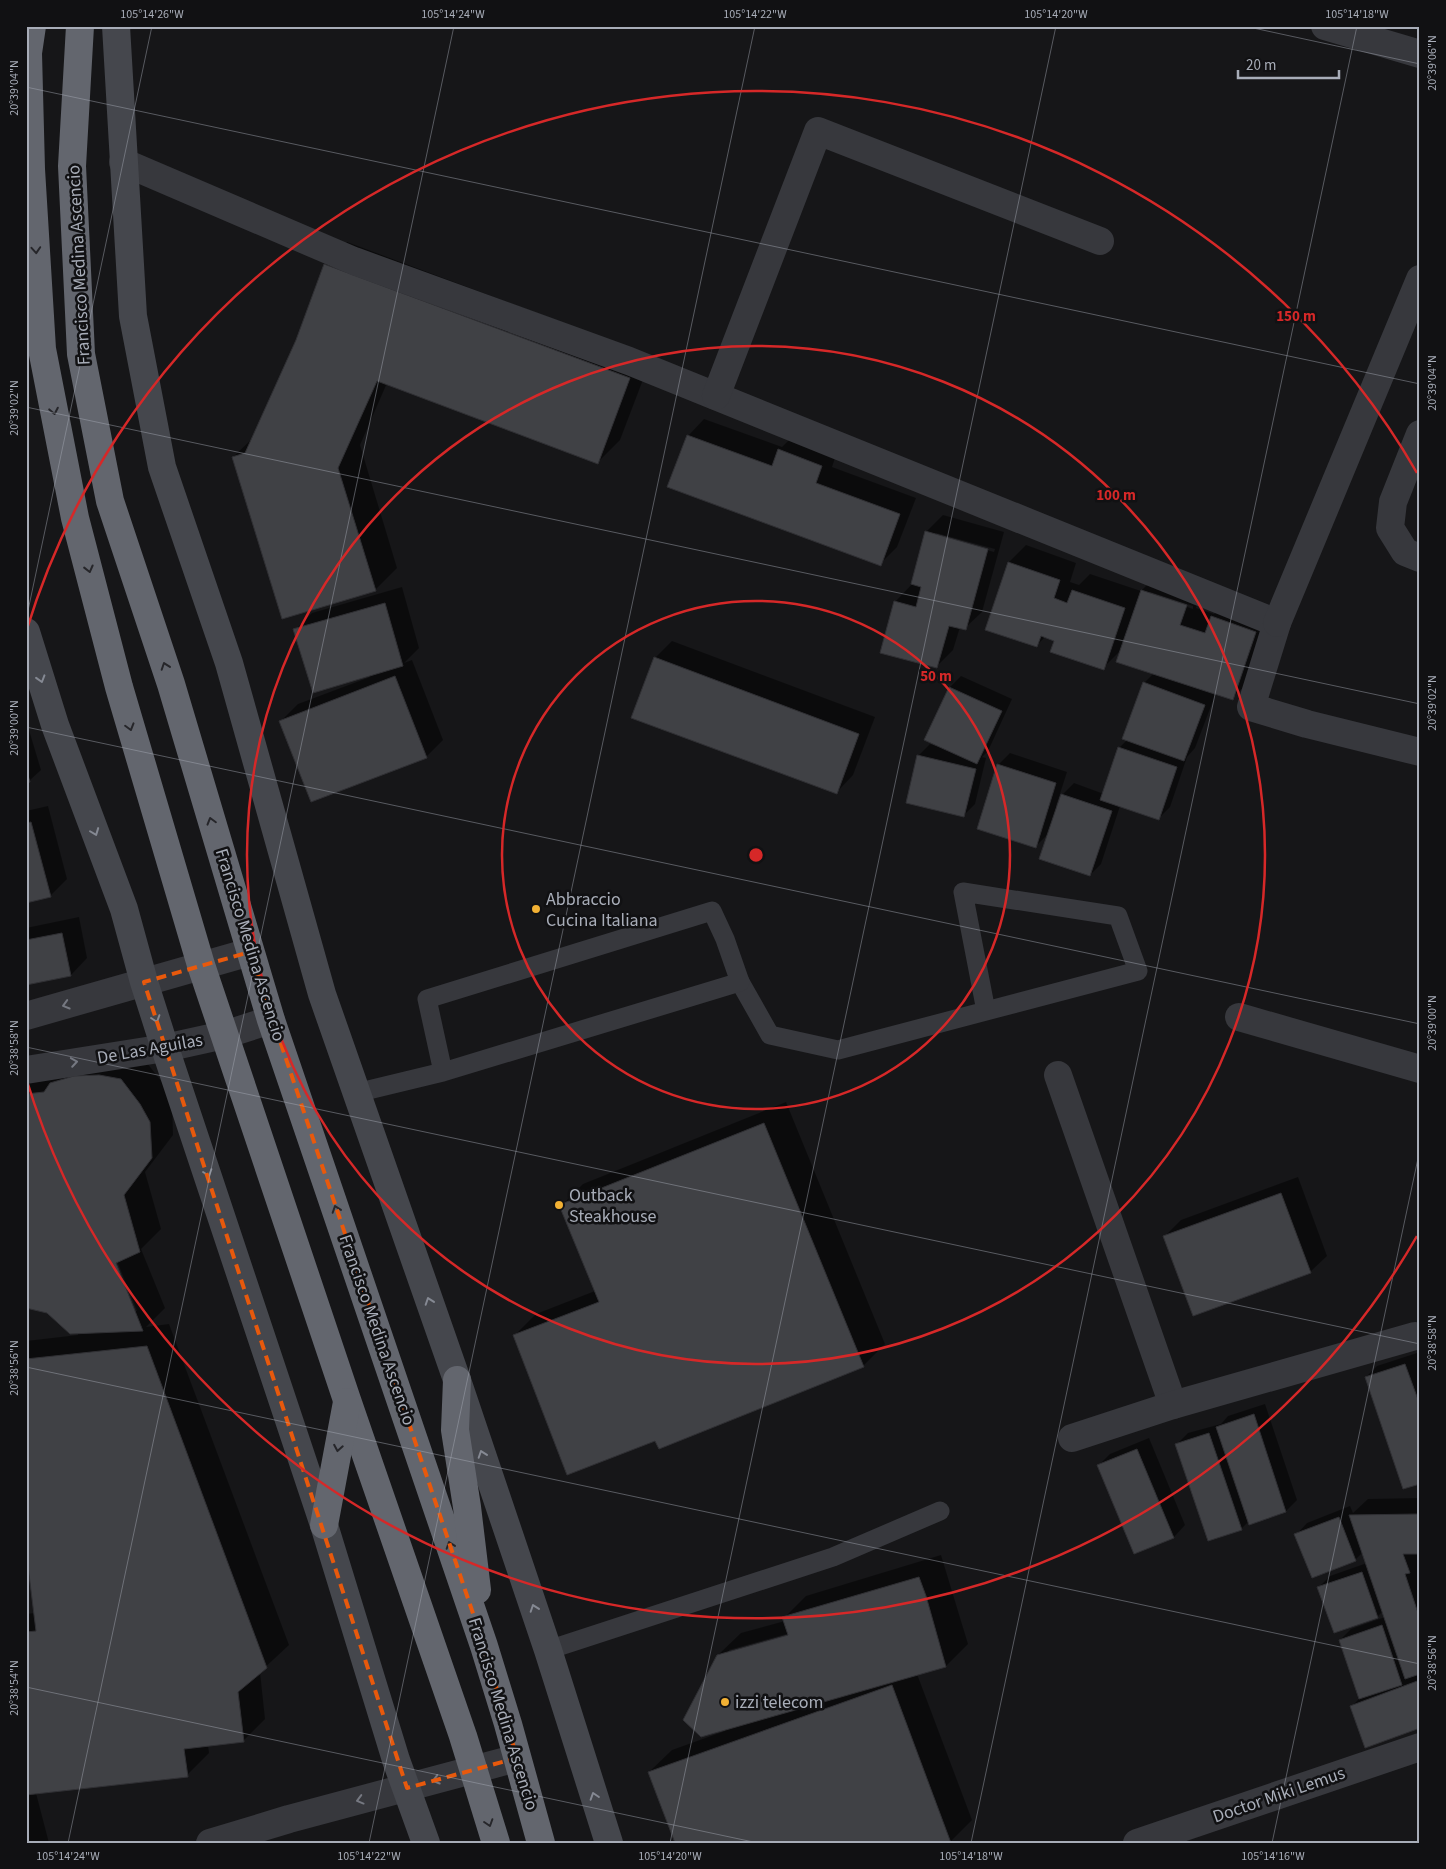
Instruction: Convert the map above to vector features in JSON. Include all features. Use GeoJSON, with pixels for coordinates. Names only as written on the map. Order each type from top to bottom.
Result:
{"type":"FeatureCollection","features":[{"type":"Feature","properties":{"kind":"highway"},"geometry":{"type":"LineString","coordinates":[[32,26],[28,53],[31,168],[42,350],[75,518],[119,686],[224,1036],[236,1066],[347,1400],[460,1727],[496,1843]]}},
{"type":"Feature","properties":{"kind":"highway","name":"Francisco Medina Ascencio"},"geometry":{"type":"LineString","coordinates":[[80,26],[72,166],[81,354],[110,502],[171,684],[271,1020],[484,1646],[542,1843]]}},
{"type":"Feature","properties":{"kind":"highway"},"geometry":{"type":"LineString","coordinates":[[457,1380],[455,1430],[468,1506],[484,1646]]}},
{"type":"Feature","properties":{"kind":"highway"},"geometry":{"type":"LineString","coordinates":[[324,1524],[347,1400]]}},
{"type":"Feature","properties":{"kind":"main road"},"geometry":{"type":"LineString","coordinates":[[116,26],[133,316],[162,466],[229,663],[322,994],[457,1380],[548,1650],[609,1843]]}},
{"type":"Feature","properties":{"kind":"main road"},"geometry":{"type":"LineString","coordinates":[[26,632],[55,725],[124,910],[144,982],[324,1524],[396,1760],[426,1843]]}},
{"type":"Feature","properties":{"kind":"street"},"geometry":{"type":"LineString","coordinates":[[1325,26],[1420,54]]}},
{"type":"Feature","properties":{"kind":"street"},"geometry":{"type":"LineString","coordinates":[[716,396],[818,131],[1100,241]]}},
{"type":"Feature","properties":{"kind":"street"},"geometry":{"type":"LineString","coordinates":[[123,162],[354,262],[629,361],[1277,623]]}},
{"type":"Feature","properties":{"kind":"street"},"geometry":{"type":"LineString","coordinates":[[1420,279],[1277,623],[1251,707],[1307,724],[1420,752]]}},
{"type":"Feature","properties":{"kind":"street"},"geometry":{"type":"LineString","coordinates":[[1420,434],[1393,502],[1390,528],[1404,552],[1420,558]]}},
{"type":"Feature","properties":{"kind":"street"},"geometry":{"type":"LineString","coordinates":[[26,1016],[250,952]]}},
{"type":"Feature","properties":{"kind":"street"},"geometry":{"type":"LineString","coordinates":[[1239,1018],[1420,1070]]}},
{"type":"Feature","properties":{"kind":"street","name":"De Las Aguilas"},"geometry":{"type":"LineString","coordinates":[[26,1070],[166,1048],[224,1036],[271,1020]]}},
{"type":"Feature","properties":{"kind":"street"},"geometry":{"type":"LineString","coordinates":[[1058,1075],[1173,1405]]}},
{"type":"Feature","properties":{"kind":"street"},"geometry":{"type":"LineString","coordinates":[[1072,1438],[1173,1405],[1418,1337]]}},
{"type":"Feature","properties":{"kind":"street","name":"Doctor Miki Lemus"},"geometry":{"type":"LineString","coordinates":[[1137,1843],[1420,1747]]}},
{"type":"Feature","properties":{"kind":"street"},"geometry":{"type":"LineString","coordinates":[[210,1843],[288,1831],[407,1788],[517,1758]]}},
{"type":"Feature","properties":{"kind":"lane"},"geometry":{"type":"LineString","coordinates":[[443,1072],[427,999],[712,911],[725,939],[740,982],[770,1035],[838,1050],[1138,971],[1118,916],[963,892],[986,1011]]}},
{"type":"Feature","properties":{"kind":"lane"},"geometry":{"type":"LineString","coordinates":[[356,1093],[443,1072],[740,982]]}},
{"type":"Feature","properties":{"kind":"lane"},"geometry":{"type":"LineString","coordinates":[[548,1650],[809,1565],[940,1511]]}},
{"type":"Feature","properties":{"kind":"highlighted area"},"geometry":{"type":"Polygon","coordinates":[[[250,952],[484,1646],[517,1758],[407,1788],[144,982],[250,952]]]}},
{"type":"Feature","properties":{"kind":"building"},"geometry":{"type":"Polygon","coordinates":[[[324,264],[630,378],[598,464],[377,381],[338,468],[376,591],[282,619],[232,457],[245,453],[296,340],[324,264]]]}},
{"type":"Feature","properties":{"kind":"building"},"geometry":{"type":"Polygon","coordinates":[[[687,435],[772,466],[778,449],[822,466],[816,483],[900,514],[881,566],[667,487],[687,435]]]}},
{"type":"Feature","properties":{"kind":"building"},"geometry":{"type":"Polygon","coordinates":[[[925,531],[988,549],[966,630],[949,626],[937,668],[880,653],[894,601],[916,607],[921,587],[911,584],[925,531]]]}},
{"type":"Feature","properties":{"kind":"building"},"geometry":{"type":"Polygon","coordinates":[[[1008,562],[1060,580],[1054,598],[1067,603],[1072,590],[1125,608],[1104,670],[1050,652],[1054,641],[1041,636],[1037,647],[985,630],[1008,562]]]}},
{"type":"Feature","properties":{"kind":"building"},"geometry":{"type":"Polygon","coordinates":[[[1141,590],[1187,605],[1180,625],[1205,633],[1211,616],[1256,632],[1233,700],[1116,662],[1141,590]]]}},
{"type":"Feature","properties":{"kind":"building"},"geometry":{"type":"Polygon","coordinates":[[[385,603],[403,666],[313,693],[293,629],[385,603]]]}},
{"type":"Feature","properties":{"kind":"building"},"geometry":{"type":"Polygon","coordinates":[[[654,657],[859,734],[837,794],[631,718],[654,657]]]}},
{"type":"Feature","properties":{"kind":"building"},"geometry":{"type":"Polygon","coordinates":[[[395,676],[427,758],[311,802],[279,721],[395,676]]]}},
{"type":"Feature","properties":{"kind":"building"},"geometry":{"type":"Polygon","coordinates":[[[1143,682],[1205,705],[1184,761],[1122,739],[1143,682]]]}},
{"type":"Feature","properties":{"kind":"building"},"geometry":{"type":"Polygon","coordinates":[[[949,687],[1002,711],[977,764],[924,740],[949,687]]]}},
{"type":"Feature","properties":{"kind":"building"},"geometry":{"type":"Polygon","coordinates":[[[1118,747],[1177,767],[1159,820],[1100,800],[1118,747]]]}},
{"type":"Feature","properties":{"kind":"building"},"geometry":{"type":"Polygon","coordinates":[[[917,755],[976,769],[964,817],[906,803],[917,755]]]}},
{"type":"Feature","properties":{"kind":"building"},"geometry":{"type":"Polygon","coordinates":[[[997,764],[1056,783],[1036,848],[977,829],[997,764]]]}},
{"type":"Feature","properties":{"kind":"building"},"geometry":{"type":"Polygon","coordinates":[[[26,769],[30,782],[26,783],[26,769]]]}},
{"type":"Feature","properties":{"kind":"building"},"geometry":{"type":"Polygon","coordinates":[[[1061,794],[1112,811],[1090,876],[1039,859],[1061,794]]]}},
{"type":"Feature","properties":{"kind":"building"},"geometry":{"type":"Polygon","coordinates":[[[31,822],[51,897],[26,903],[26,823],[31,822]]]}},
{"type":"Feature","properties":{"kind":"building"},"geometry":{"type":"Polygon","coordinates":[[[62,933],[71,976],[26,985],[26,940],[62,933]]]}},
{"type":"Feature","properties":{"kind":"building"},"geometry":{"type":"Polygon","coordinates":[[[99,1075],[121,1079],[140,1104],[150,1122],[152,1158],[124,1195],[140,1252],[116,1263],[143,1331],[70,1334],[47,1313],[26,1308],[26,1094],[44,1092],[50,1083],[74,1076],[99,1075]]]}},
{"type":"Feature","properties":{"kind":"building"},"geometry":{"type":"Polygon","coordinates":[[[764,1123],[864,1367],[659,1449],[655,1441],[567,1475],[513,1335],[599,1302],[559,1205],[764,1123]]]}},
{"type":"Feature","properties":{"kind":"building"},"geometry":{"type":"Polygon","coordinates":[[[1281,1193],[1311,1273],[1193,1316],[1163,1236],[1281,1193]]]}},
{"type":"Feature","properties":{"kind":"building"},"geometry":{"type":"Polygon","coordinates":[[[147,1346],[267,1668],[238,1692],[244,1742],[184,1749],[188,1777],[26,1795],[26,1632],[36,1631],[26,1550],[26,1359],[147,1346]]]}},
{"type":"Feature","properties":{"kind":"building"},"geometry":{"type":"Polygon","coordinates":[[[1405,1364],[1420,1405],[1420,1484],[1403,1489],[1365,1377],[1405,1364]]]}},
{"type":"Feature","properties":{"kind":"building"},"geometry":{"type":"Polygon","coordinates":[[[1254,1414],[1286,1512],[1249,1525],[1216,1427],[1254,1414]]]}},
{"type":"Feature","properties":{"kind":"building"},"geometry":{"type":"Polygon","coordinates":[[[1209,1433],[1242,1530],[1208,1541],[1175,1444],[1209,1433]]]}},
{"type":"Feature","properties":{"kind":"building"},"geometry":{"type":"Polygon","coordinates":[[[1137,1449],[1174,1538],[1134,1554],[1097,1465],[1137,1449]]]}},
{"type":"Feature","properties":{"kind":"building"},"geometry":{"type":"Polygon","coordinates":[[[1420,1514],[1420,1554],[1403,1554],[1410,1573],[1405,1574],[1420,1619],[1420,1674],[1405,1679],[1349,1515],[1420,1514]]]}},
{"type":"Feature","properties":{"kind":"building"},"geometry":{"type":"Polygon","coordinates":[[[1339,1517],[1356,1561],[1312,1578],[1294,1534],[1339,1517]]]}},
{"type":"Feature","properties":{"kind":"building"},"geometry":{"type":"Polygon","coordinates":[[[1362,1572],[1378,1618],[1334,1633],[1317,1587],[1362,1572]]]}},
{"type":"Feature","properties":{"kind":"building"},"geometry":{"type":"Polygon","coordinates":[[[919,1577],[946,1667],[701,1737],[683,1720],[717,1655],[788,1635],[782,1617],[919,1577]]]}},
{"type":"Feature","properties":{"kind":"building"},"geometry":{"type":"Polygon","coordinates":[[[1382,1625],[1402,1685],[1359,1699],[1339,1640],[1382,1625]]]}},
{"type":"Feature","properties":{"kind":"building"},"geometry":{"type":"Polygon","coordinates":[[[1420,1680],[1420,1728],[1365,1748],[1350,1706],[1420,1680]]]}},
{"type":"Feature","properties":{"kind":"building"},"geometry":{"type":"Polygon","coordinates":[[[892,1685],[951,1843],[675,1843],[648,1772],[892,1685]]]}},
{"type":"Feature","properties":{"kind":"place","name":"Abbraccio Cucina Italiana"},"geometry":{"type":"Point","coordinates":[536,909]}},
{"type":"Feature","properties":{"kind":"place","name":"Outback Steakhouse"},"geometry":{"type":"Point","coordinates":[559,1205]}},
{"type":"Feature","properties":{"kind":"place","name":"izzi telecom"},"geometry":{"type":"Point","coordinates":[725,1702]}}]}
